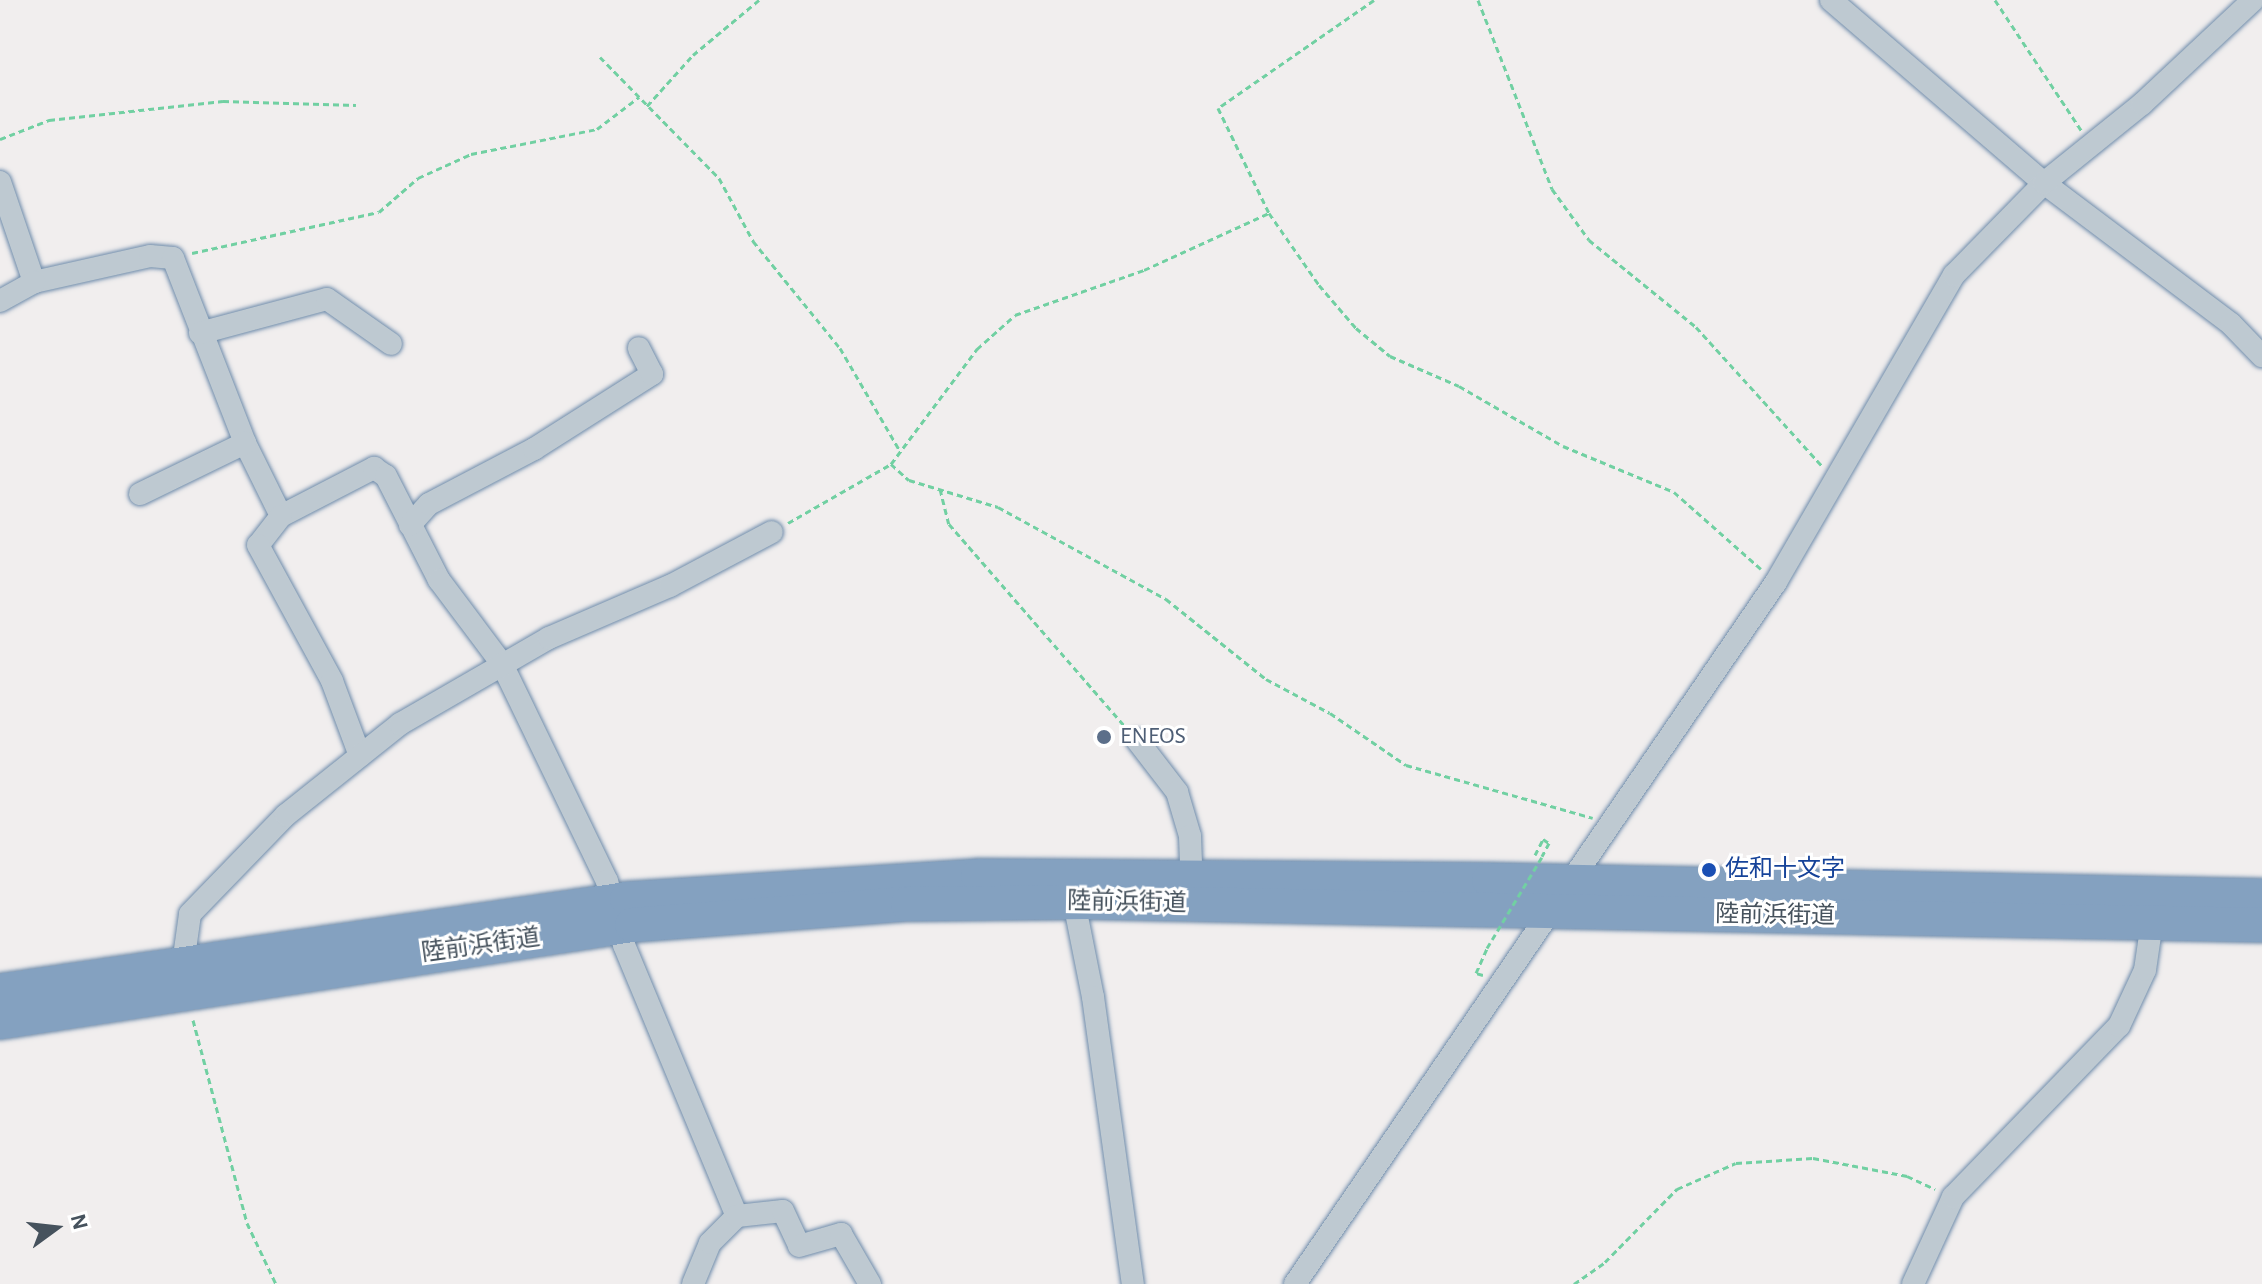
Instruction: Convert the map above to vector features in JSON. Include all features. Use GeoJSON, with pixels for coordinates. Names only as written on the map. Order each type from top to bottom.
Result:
{"type":"FeatureCollection","features":[{"type":"Feature","properties":{"kind":"highway","name":"陸前浜街道"},"geometry":{"type":"LineString","coordinates":[[0,1022],[185,979],[615,914],[978,876],[1549,911],[2262,925]]}},
{"type":"Feature","properties":{"kind":"highway","name":"陸前浜街道"},"geometry":{"type":"LineString","coordinates":[[615,914],[1074,902],[1192,890],[1567,882],[2262,896]]}},
{"type":"Feature","properties":{"kind":"highway","name":"陸前浜街道"},"geometry":{"type":"LineString","coordinates":[[0,991],[185,979]]}},
{"type":"Feature","properties":{"kind":"street"},"geometry":{"type":"LineString","coordinates":[[1831,0],[2044,183],[2231,324],[2262,356]]}},
{"type":"Feature","properties":{"kind":"street"},"geometry":{"type":"LineString","coordinates":[[1295,1284],[1608,822],[1776,582],[1837,479],[1913,339],[1954,275],[2044,183],[2091,146],[2253,0]]}},
{"type":"Feature","properties":{"kind":"street"},"geometry":{"type":"LineString","coordinates":[[0,182],[34,282]]}},
{"type":"Feature","properties":{"kind":"street"},"geometry":{"type":"LineString","coordinates":[[0,301],[34,282],[150,256],[173,258],[245,443],[281,516]]}},
{"type":"Feature","properties":{"kind":"street"},"geometry":{"type":"LineString","coordinates":[[200,333],[327,299],[391,344]]}},
{"type":"Feature","properties":{"kind":"street"},"geometry":{"type":"LineString","coordinates":[[410,525],[429,504],[534,449],[652,374],[639,348]]}},
{"type":"Feature","properties":{"kind":"street"},"geometry":{"type":"LineString","coordinates":[[140,494],[245,443]]}},
{"type":"Feature","properties":{"kind":"street"},"geometry":{"type":"LineString","coordinates":[[360,756],[332,681],[258,545],[281,516],[374,468],[386,476],[439,580],[502,664],[615,914],[737,1216]]}},
{"type":"Feature","properties":{"kind":"street"},"geometry":{"type":"LineString","coordinates":[[185,979],[190,914],[286,815],[400,724],[502,664],[772,532]]}},
{"type":"Feature","properties":{"kind":"street"},"geometry":{"type":"LineString","coordinates":[[1137,740],[1177,792],[1190,836],[1192,890]]}},
{"type":"Feature","properties":{"kind":"street"},"geometry":{"type":"LineString","coordinates":[[1074,902],[1093,997],[1133,1284]]}},
{"type":"Feature","properties":{"kind":"street"},"geometry":{"type":"LineString","coordinates":[[1913,1284],[1953,1197],[2119,1026],[2145,970],[2152,922]]}},
{"type":"Feature","properties":{"kind":"street"},"geometry":{"type":"LineString","coordinates":[[693,1284],[710,1243],[737,1216],[783,1211],[799,1246],[841,1234],[870,1284]]}},
{"type":"Feature","properties":{"kind":"path"},"geometry":{"type":"LineString","coordinates":[[647,106],[693,55],[759,0]]}},
{"type":"Feature","properties":{"kind":"path"},"geometry":{"type":"LineString","coordinates":[[1374,0],[1218,108],[1269,213],[1319,285],[1356,328],[1390,356],[1459,386],[1563,446],[1674,492],[1776,582]]}},
{"type":"Feature","properties":{"kind":"path"},"geometry":{"type":"LineString","coordinates":[[1478,0],[1552,189],[1589,240],[1696,327],[1837,479]]}},
{"type":"Feature","properties":{"kind":"path"},"geometry":{"type":"LineString","coordinates":[[1995,0],[2091,146]]}},
{"type":"Feature","properties":{"kind":"path"},"geometry":{"type":"LineString","coordinates":[[600,57],[719,178],[753,241],[857,374],[901,453]]}},
{"type":"Feature","properties":{"kind":"path"},"geometry":{"type":"LineString","coordinates":[[173,258],[379,212],[418,178],[471,154],[597,129],[639,97]]}},
{"type":"Feature","properties":{"kind":"path"},"geometry":{"type":"LineString","coordinates":[[0,139],[49,120],[223,101],[356,105]]}},
{"type":"Feature","properties":{"kind":"path"},"geometry":{"type":"LineString","coordinates":[[772,532],[891,464],[977,349],[1015,315],[1144,270],[1269,213]]}},
{"type":"Feature","properties":{"kind":"path"},"geometry":{"type":"LineString","coordinates":[[891,464],[909,480],[998,507],[1166,599],[1266,679],[1330,713],[1406,765],[1608,822]]}},
{"type":"Feature","properties":{"kind":"path"},"geometry":{"type":"LineString","coordinates":[[940,489],[949,524],[1137,740]]}},
{"type":"Feature","properties":{"kind":"path"},"geometry":{"type":"LineString","coordinates":[[1492,958],[1483,976],[1476,973],[1487,948],[1549,843],[1543,839],[1531,862]]}},
{"type":"Feature","properties":{"kind":"path"},"geometry":{"type":"LineString","coordinates":[[185,979],[204,1078],[242,1209],[276,1284]]}},
{"type":"Feature","properties":{"kind":"path"},"geometry":{"type":"LineString","coordinates":[[1574,1284],[1605,1262],[1677,1189],[1736,1163],[1813,1158],[1907,1176],[1953,1197]]}},
{"type":"Feature","properties":{"kind":"place","name":"ENEOS"},"geometry":{"type":"Point","coordinates":[1104,737]}},
{"type":"Feature","properties":{"kind":"place","name":"佐和十文字"},"geometry":{"type":"Point","coordinates":[1709,870]}}]}
